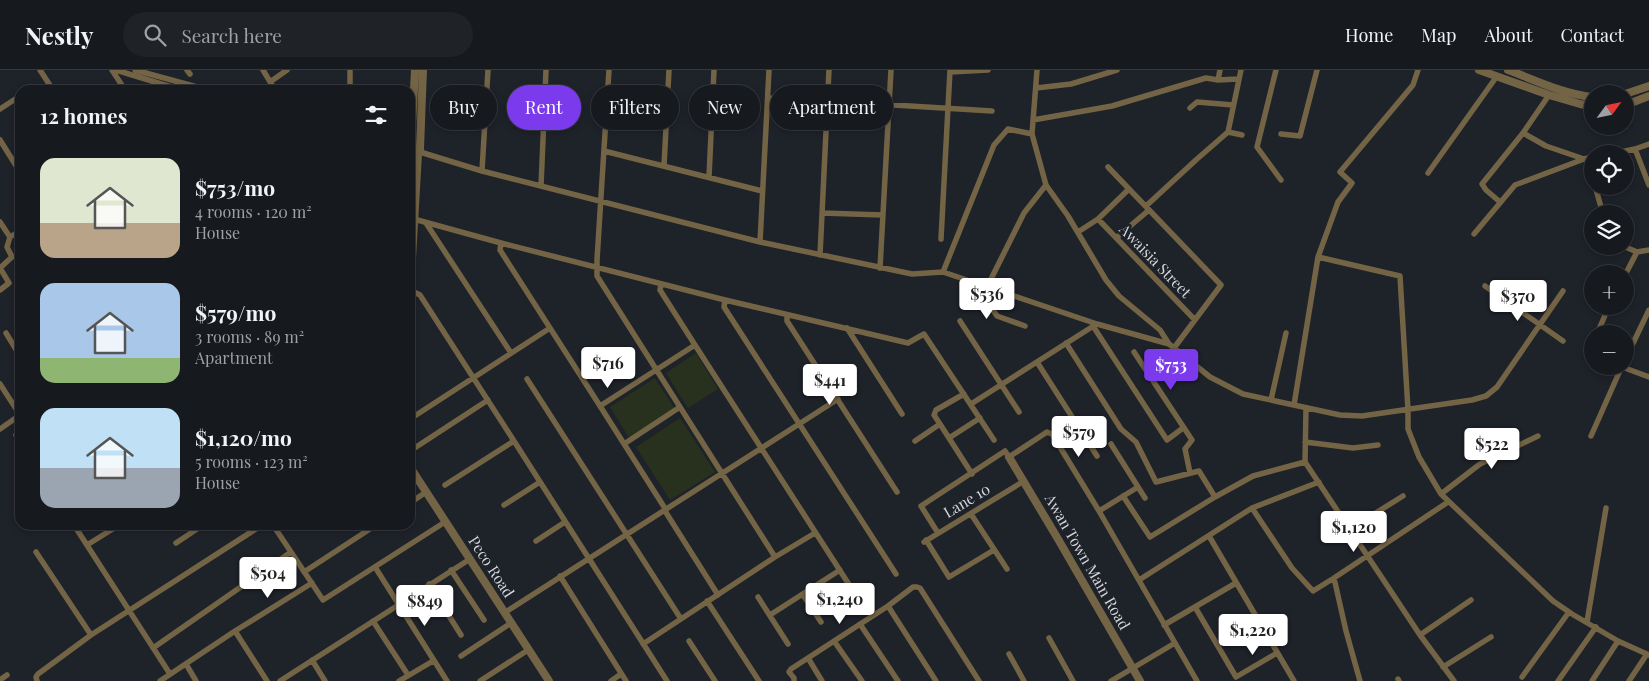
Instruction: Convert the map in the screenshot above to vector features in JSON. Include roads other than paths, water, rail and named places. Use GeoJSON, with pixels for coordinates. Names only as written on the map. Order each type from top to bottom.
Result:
{"type":"FeatureCollection","features":[{"type":"Feature","properties":{"kind":"street"},"geometry":{"type":"LineString","coordinates":[[40,70],[50,85]]}},
{"type":"Feature","properties":{"kind":"street"},"geometry":{"type":"LineString","coordinates":[[114,70],[168,85]]}},
{"type":"Feature","properties":{"kind":"street"},"geometry":{"type":"LineString","coordinates":[[114,70],[122,85]]}},
{"type":"Feature","properties":{"kind":"street"},"geometry":{"type":"LineString","coordinates":[[135,70],[168,85]]}},
{"type":"Feature","properties":{"kind":"street"},"geometry":{"type":"LineString","coordinates":[[263,70],[272,85]]}},
{"type":"Feature","properties":{"kind":"street"},"geometry":{"type":"LineString","coordinates":[[270,82],[287,70]]}},
{"type":"Feature","properties":{"kind":"street"},"geometry":{"type":"LineString","coordinates":[[350,70],[350,85]]}},
{"type":"Feature","properties":{"kind":"street"},"geometry":{"type":"LineString","coordinates":[[414,85],[415,70]]}},
{"type":"Feature","properties":{"kind":"street"},"geometry":{"type":"LineString","coordinates":[[415,168],[423,70]]}},
{"type":"Feature","properties":{"kind":"street"},"geometry":{"type":"LineString","coordinates":[[482,171],[488,70]]}},
{"type":"Feature","properties":{"kind":"street"},"geometry":{"type":"LineString","coordinates":[[541,186],[546,70]]}},
{"type":"Feature","properties":{"kind":"street"},"geometry":{"type":"LineString","coordinates":[[609,70],[596,273],[599,281],[775,557]]}},
{"type":"Feature","properties":{"kind":"street"},"geometry":{"type":"LineString","coordinates":[[664,166],[669,70]]}},
{"type":"Feature","properties":{"kind":"street"},"geometry":{"type":"LineString","coordinates":[[709,178],[714,70]]}},
{"type":"Feature","properties":{"kind":"street"},"geometry":{"type":"LineString","coordinates":[[760,242],[769,70]]}},
{"type":"Feature","properties":{"kind":"street"},"geometry":{"type":"LineString","coordinates":[[829,70],[829,85]]}},
{"type":"Feature","properties":{"kind":"street"},"geometry":{"type":"LineString","coordinates":[[890,85],[891,70]]}},
{"type":"Feature","properties":{"kind":"street"},"geometry":{"type":"LineString","coordinates":[[940,238],[950,71],[988,70]]}},
{"type":"Feature","properties":{"kind":"street"},"geometry":{"type":"LineString","coordinates":[[1037,70],[1032,134],[1046,186],[1068,216],[1106,280],[1119,296],[1160,330],[1172,346],[1210,377],[1243,394],[1340,415],[1362,416],[1472,400],[1486,396],[1497,387],[1563,291]]}},
{"type":"Feature","properties":{"kind":"street"},"geometry":{"type":"LineString","coordinates":[[1036,88],[1071,84],[1117,70]]}},
{"type":"Feature","properties":{"kind":"street"},"geometry":{"type":"LineString","coordinates":[[1218,80],[1220,70]]}},
{"type":"Feature","properties":{"kind":"street"},"geometry":{"type":"LineString","coordinates":[[1116,238],[1197,158],[1228,132],[1241,70]]}},
{"type":"Feature","properties":{"kind":"street"},"geometry":{"type":"LineString","coordinates":[[1276,70],[1257,147],[1281,180]]}},
{"type":"Feature","properties":{"kind":"street"},"geometry":{"type":"LineString","coordinates":[[1281,134],[1300,136],[1317,70]]}},
{"type":"Feature","properties":{"kind":"street"},"geometry":{"type":"LineString","coordinates":[[1294,405],[1318,257],[1338,202],[1352,183],[1340,172],[1413,85],[1418,70]]}},
{"type":"Feature","properties":{"kind":"street"},"geometry":{"type":"LineString","coordinates":[[1479,70],[1549,95],[1584,105]]}},
{"type":"Feature","properties":{"kind":"street"},"geometry":{"type":"LineString","coordinates":[[1510,70],[1584,96]]}},
{"type":"Feature","properties":{"kind":"street"},"geometry":{"type":"LineString","coordinates":[[1428,173],[1497,76]]}},
{"type":"Feature","properties":{"kind":"street"},"geometry":{"type":"LineString","coordinates":[[1033,120],[1112,106],[1206,78],[1218,80],[1238,79]]}},
{"type":"Feature","properties":{"kind":"street"},"geometry":{"type":"LineString","coordinates":[[1634,91],[1649,86]]}},
{"type":"Feature","properties":{"kind":"street"},"geometry":{"type":"LineString","coordinates":[[1500,202],[1482,184],[1523,133],[1549,95]]}},
{"type":"Feature","properties":{"kind":"street"},"geometry":{"type":"LineString","coordinates":[[1634,101],[1649,96]]}},
{"type":"Feature","properties":{"kind":"street"},"geometry":{"type":"LineString","coordinates":[[0,109],[15,99]]}},
{"type":"Feature","properties":{"kind":"street"},"geometry":{"type":"LineString","coordinates":[[1190,108],[1198,102],[1233,105]]}},
{"type":"Feature","properties":{"kind":"street"},"geometry":{"type":"LineString","coordinates":[[893,105],[992,111]]}},
{"type":"Feature","properties":{"kind":"street"},"geometry":{"type":"LineString","coordinates":[[943,272],[994,145],[1008,129],[1032,134]]}},
{"type":"Feature","properties":{"kind":"street"},"geometry":{"type":"LineString","coordinates":[[820,255],[826,130]]}},
{"type":"Feature","properties":{"kind":"street"},"geometry":{"type":"LineString","coordinates":[[880,268],[887,130]]}},
{"type":"Feature","properties":{"kind":"street"},"geometry":{"type":"LineString","coordinates":[[1228,132],[1242,135]]}},
{"type":"Feature","properties":{"kind":"street"},"geometry":{"type":"LineString","coordinates":[[1523,133],[1546,146],[1584,157]]}},
{"type":"Feature","properties":{"kind":"street"},"geometry":{"type":"LineString","coordinates":[[0,140],[15,164]]}},
{"type":"Feature","properties":{"kind":"street"},"geometry":{"type":"LineString","coordinates":[[1649,144],[1635,150],[1649,185]]}},
{"type":"Feature","properties":{"kind":"street"},"geometry":{"type":"LineString","coordinates":[[604,151],[762,191]]}},
{"type":"Feature","properties":{"kind":"street"},"geometry":{"type":"LineString","coordinates":[[416,152],[482,171],[760,242],[912,274],[943,272],[1095,325],[1172,346]]}},
{"type":"Feature","properties":{"kind":"street"},"geometry":{"type":"LineString","coordinates":[[1474,234],[1516,185],[1584,160]]}},
{"type":"Feature","properties":{"kind":"street"},"geometry":{"type":"LineString","coordinates":[[1108,167],[1221,285],[1195,320],[1172,346]]}},
{"type":"Feature","properties":{"kind":"street"},"geometry":{"type":"LineString","coordinates":[[1025,326],[997,316],[985,299],[987,287],[1024,213],[1046,186]]}},
{"type":"Feature","properties":{"kind":"street"},"geometry":{"type":"LineString","coordinates":[[1078,232],[1098,218],[1129,189]]}},
{"type":"Feature","properties":{"kind":"street"},"geometry":{"type":"LineString","coordinates":[[822,213],[883,215]]}},
{"type":"Feature","properties":{"kind":"street","name":"Awaisia Street"},"geometry":{"type":"LineString","coordinates":[[1098,218],[1195,320]]}},
{"type":"Feature","properties":{"kind":"street"},"geometry":{"type":"LineString","coordinates":[[415,219],[501,243],[788,316],[908,343],[924,334],[994,440]]}},
{"type":"Feature","properties":{"kind":"street"},"geometry":{"type":"LineString","coordinates":[[0,222],[10,237]]}},
{"type":"Feature","properties":{"kind":"street"},"geometry":{"type":"LineString","coordinates":[[426,223],[511,353]]}},
{"type":"Feature","properties":{"kind":"street"},"geometry":{"type":"LineString","coordinates":[[0,290],[9,283],[0,268],[11,259],[12,256],[7,247],[10,237],[15,234]]}},
{"type":"Feature","properties":{"kind":"street"},"geometry":{"type":"LineString","coordinates":[[501,243],[500,250],[718,594]]}},
{"type":"Feature","properties":{"kind":"street"},"geometry":{"type":"LineString","coordinates":[[1630,265],[1636,252],[1649,250]]}},
{"type":"Feature","properties":{"kind":"street"},"geometry":{"type":"LineString","coordinates":[[1318,257],[1400,276],[1408,429],[1419,457],[1441,494],[1448,502],[1553,601],[1618,641],[1648,654],[1629,681]]}},
{"type":"Feature","properties":{"kind":"street"},"geometry":{"type":"LineString","coordinates":[[661,284],[660,290],[857,597]]}},
{"type":"Feature","properties":{"kind":"street"},"geometry":{"type":"LineString","coordinates":[[1485,286],[1563,341]]}},
{"type":"Feature","properties":{"kind":"street"},"geometry":{"type":"LineString","coordinates":[[415,293],[420,295],[474,377],[666,681]]}},
{"type":"Feature","properties":{"kind":"street"},"geometry":{"type":"LineString","coordinates":[[725,300],[724,307],[896,574]]}},
{"type":"Feature","properties":{"kind":"street"},"geometry":{"type":"LineString","coordinates":[[1634,341],[1649,310]]}},
{"type":"Feature","properties":{"kind":"street"},"geometry":{"type":"LineString","coordinates":[[788,316],[787,321],[897,492]]}},
{"type":"Feature","properties":{"kind":"street"},"geometry":{"type":"LineString","coordinates":[[960,321],[1019,412]]}},
{"type":"Feature","properties":{"kind":"street"},"geometry":{"type":"LineString","coordinates":[[971,404],[1095,325]]}},
{"type":"Feature","properties":{"kind":"street"},"geometry":{"type":"LineString","coordinates":[[1095,325],[1167,440],[1183,428]]}},
{"type":"Feature","properties":{"kind":"street"},"geometry":{"type":"LineString","coordinates":[[415,416],[550,328]]}},
{"type":"Feature","properties":{"kind":"street"},"geometry":{"type":"LineString","coordinates":[[847,328],[902,414]]}},
{"type":"Feature","properties":{"kind":"street"},"geometry":{"type":"LineString","coordinates":[[6,333],[15,348]]}},
{"type":"Feature","properties":{"kind":"street"},"geometry":{"type":"LineString","coordinates":[[1271,400],[1286,333]]}},
{"type":"Feature","properties":{"kind":"street"},"geometry":{"type":"LineString","coordinates":[[1066,343],[1121,428],[1136,442],[1156,482],[1199,471],[1215,497]]}},
{"type":"Feature","properties":{"kind":"street"},"geometry":{"type":"LineString","coordinates":[[600,406],[695,345]]}},
{"type":"Feature","properties":{"kind":"street"},"geometry":{"type":"LineString","coordinates":[[1134,352],[1192,440],[1185,449],[1190,473]]}},
{"type":"Feature","properties":{"kind":"street"},"geometry":{"type":"LineString","coordinates":[[1036,362],[1097,456]]}},
{"type":"Feature","properties":{"kind":"street"},"geometry":{"type":"LineString","coordinates":[[1634,371],[1649,377]]}},
{"type":"Feature","properties":{"kind":"street"},"geometry":{"type":"LineString","coordinates":[[1590,436],[1618,375]]}},
{"type":"Feature","properties":{"kind":"street"},"geometry":{"type":"LineString","coordinates":[[527,378],[681,619]]}},
{"type":"Feature","properties":{"kind":"street"},"geometry":{"type":"LineString","coordinates":[[0,384],[15,407]]}},
{"type":"Feature","properties":{"kind":"street"},"geometry":{"type":"LineString","coordinates":[[964,394],[936,410],[934,415],[972,474]]}},
{"type":"Feature","properties":{"kind":"street"},"geometry":{"type":"LineString","coordinates":[[504,613],[838,399]]}},
{"type":"Feature","properties":{"kind":"street"},"geometry":{"type":"LineString","coordinates":[[415,448],[488,400]]}},
{"type":"Feature","properties":{"kind":"street"},"geometry":{"type":"LineString","coordinates":[[624,444],[680,407]]}},
{"type":"Feature","properties":{"kind":"street"},"geometry":{"type":"LineString","coordinates":[[1306,408],[1305,462],[1420,635],[1454,681]]}},
{"type":"Feature","properties":{"kind":"street"},"geometry":{"type":"LineString","coordinates":[[0,429],[15,418]]}},
{"type":"Feature","properties":{"kind":"street"},"geometry":{"type":"LineString","coordinates":[[949,438],[980,418]]}},
{"type":"Feature","properties":{"kind":"street"},"geometry":{"type":"LineString","coordinates":[[915,441],[940,424]]}},
{"type":"Feature","properties":{"kind":"street"},"geometry":{"type":"LineString","coordinates":[[938,533],[921,506],[1005,451],[1009,457],[1047,432],[1050,432],[1099,511],[1197,681]]}},
{"type":"Feature","properties":{"kind":"street"},"geometry":{"type":"LineString","coordinates":[[1441,494],[1480,464],[1538,436]]}},
{"type":"Feature","properties":{"kind":"street"},"geometry":{"type":"LineString","coordinates":[[446,485],[514,441]]}},
{"type":"Feature","properties":{"kind":"street"},"geometry":{"type":"LineString","coordinates":[[1305,442],[1353,448],[1378,445]]}},
{"type":"Feature","properties":{"kind":"street"},"geometry":{"type":"LineString","coordinates":[[1110,444],[1145,498]]}},
{"type":"Feature","properties":{"kind":"street","name":"Awan Town Main Road"},"geometry":{"type":"LineString","coordinates":[[1009,457],[1140,681]]}},
{"type":"Feature","properties":{"kind":"street"},"geometry":{"type":"LineString","coordinates":[[1123,496],[1150,537],[1253,476],[1305,462]]}},
{"type":"Feature","properties":{"kind":"street","name":"Peco Road"},"geometry":{"type":"LineString","coordinates":[[415,475],[549,681]]}},
{"type":"Feature","properties":{"kind":"street","name":"Lane 10"},"geometry":{"type":"LineString","coordinates":[[994,550],[949,577],[925,541],[1024,481]]}},
{"type":"Feature","properties":{"kind":"street"},"geometry":{"type":"LineString","coordinates":[[504,506],[540,482]]}},
{"type":"Feature","properties":{"kind":"street"},"geometry":{"type":"LineString","coordinates":[[1139,580],[1252,508],[1318,482]]}},
{"type":"Feature","properties":{"kind":"street"},"geometry":{"type":"LineString","coordinates":[[1099,511],[1138,488]]}},
{"type":"Feature","properties":{"kind":"street"},"geometry":{"type":"LineString","coordinates":[[415,499],[426,492]]}},
{"type":"Feature","properties":{"kind":"street"},"geometry":{"type":"LineString","coordinates":[[1350,529],[1403,496]]}},
{"type":"Feature","properties":{"kind":"street"},"geometry":{"type":"LineString","coordinates":[[1252,508],[1292,568],[1310,590],[1315,590],[1448,502]]}},
{"type":"Feature","properties":{"kind":"street"},"geometry":{"type":"LineString","coordinates":[[1587,622],[1606,508]]}},
{"type":"Feature","properties":{"kind":"street"},"geometry":{"type":"LineString","coordinates":[[971,514],[1007,569]]}},
{"type":"Feature","properties":{"kind":"street"},"geometry":{"type":"LineString","coordinates":[[277,530],[321,598],[325,599],[445,522]]}},
{"type":"Feature","properties":{"kind":"street"},"geometry":{"type":"LineString","coordinates":[[536,541],[566,522]]}},
{"type":"Feature","properties":{"kind":"street"},"geometry":{"type":"LineString","coordinates":[[77,530],[170,674]]}},
{"type":"Feature","properties":{"kind":"street"},"geometry":{"type":"LineString","coordinates":[[87,545],[111,530]]}},
{"type":"Feature","properties":{"kind":"street"},"geometry":{"type":"LineString","coordinates":[[176,543],[196,530]]}},
{"type":"Feature","properties":{"kind":"street"},"geometry":{"type":"LineString","coordinates":[[37,681],[36,677],[38,674],[91,634],[130,611],[254,530]]}},
{"type":"Feature","properties":{"kind":"street"},"geometry":{"type":"LineString","coordinates":[[304,572],[368,530]]}},
{"type":"Feature","properties":{"kind":"street"},"geometry":{"type":"LineString","coordinates":[[643,644],[775,557],[815,533]]}},
{"type":"Feature","properties":{"kind":"street"},"geometry":{"type":"LineString","coordinates":[[1209,536],[1294,681]]}},
{"type":"Feature","properties":{"kind":"street"},"geometry":{"type":"LineString","coordinates":[[36,552],[91,634]]}},
{"type":"Feature","properties":{"kind":"street"},"geometry":{"type":"LineString","coordinates":[[153,648],[291,552]]}},
{"type":"Feature","properties":{"kind":"street"},"geometry":{"type":"LineString","coordinates":[[280,681],[470,559]]}},
{"type":"Feature","properties":{"kind":"street"},"geometry":{"type":"LineString","coordinates":[[375,567],[446,681]]}},
{"type":"Feature","properties":{"kind":"street"},"geometry":{"type":"LineString","coordinates":[[452,570],[484,620]]}},
{"type":"Feature","properties":{"kind":"street"},"geometry":{"type":"LineString","coordinates":[[770,615],[840,570]]}},
{"type":"Feature","properties":{"kind":"street"},"geometry":{"type":"LineString","coordinates":[[560,576],[626,681]]}},
{"type":"Feature","properties":{"kind":"street"},"geometry":{"type":"LineString","coordinates":[[1334,578],[1360,681]]}},
{"type":"Feature","properties":{"kind":"street"},"geometry":{"type":"LineString","coordinates":[[160,681],[312,583]]}},
{"type":"Feature","properties":{"kind":"street"},"geometry":{"type":"LineString","coordinates":[[1164,625],[1236,583]]}},
{"type":"Feature","properties":{"kind":"street"},"geometry":{"type":"LineString","coordinates":[[429,584],[461,635]]}},
{"type":"Feature","properties":{"kind":"street"},"geometry":{"type":"LineString","coordinates":[[794,681],[790,670],[888,606],[913,587],[917,587],[920,588],[979,681]]}},
{"type":"Feature","properties":{"kind":"street"},"geometry":{"type":"LineString","coordinates":[[803,595],[821,622]]}},
{"type":"Feature","properties":{"kind":"street"},"geometry":{"type":"LineString","coordinates":[[758,597],[788,644]]}},
{"type":"Feature","properties":{"kind":"street"},"geometry":{"type":"LineString","coordinates":[[1420,635],[1471,600]]}},
{"type":"Feature","properties":{"kind":"street"},"geometry":{"type":"LineString","coordinates":[[707,601],[759,681]]}},
{"type":"Feature","properties":{"kind":"street"},"geometry":{"type":"LineString","coordinates":[[888,606],[936,681]]}},
{"type":"Feature","properties":{"kind":"street"},"geometry":{"type":"LineString","coordinates":[[1195,607],[1236,678],[1277,653]]}},
{"type":"Feature","properties":{"kind":"street"},"geometry":{"type":"LineString","coordinates":[[1522,677],[1569,612]]}},
{"type":"Feature","properties":{"kind":"street"},"geometry":{"type":"LineString","coordinates":[[373,621],[408,675]]}},
{"type":"Feature","properties":{"kind":"street"},"geometry":{"type":"LineString","coordinates":[[461,656],[511,622]]}},
{"type":"Feature","properties":{"kind":"street"},"geometry":{"type":"LineString","coordinates":[[860,624],[898,681]]}},
{"type":"Feature","properties":{"kind":"street"},"geometry":{"type":"LineString","coordinates":[[1558,681],[1596,627]]}},
{"type":"Feature","properties":{"kind":"street"},"geometry":{"type":"LineString","coordinates":[[235,632],[267,681]]}},
{"type":"Feature","properties":{"kind":"street"},"geometry":{"type":"LineString","coordinates":[[1443,668],[1490,637]]}},
{"type":"Feature","properties":{"kind":"street"},"geometry":{"type":"LineString","coordinates":[[1049,638],[1074,681]]}},
{"type":"Feature","properties":{"kind":"street"},"geometry":{"type":"LineString","coordinates":[[689,641],[715,681]]}},
{"type":"Feature","properties":{"kind":"street"},"geometry":{"type":"LineString","coordinates":[[834,641],[862,681]]}},
{"type":"Feature","properties":{"kind":"street"},"geometry":{"type":"LineString","coordinates":[[1592,681],[1618,641]]}},
{"type":"Feature","properties":{"kind":"street"},"geometry":{"type":"LineString","coordinates":[[1111,681],[1175,643]]}},
{"type":"Feature","properties":{"kind":"street"},"geometry":{"type":"LineString","coordinates":[[480,681],[528,650]]}},
{"type":"Feature","properties":{"kind":"street"},"geometry":{"type":"LineString","coordinates":[[1009,654],[1024,681]]}},
{"type":"Feature","properties":{"kind":"street"},"geometry":{"type":"LineString","coordinates":[[808,658],[822,681]]}},
{"type":"Feature","properties":{"kind":"street"},"geometry":{"type":"LineString","coordinates":[[312,660],[326,681]]}},
{"type":"Feature","properties":{"kind":"street"},"geometry":{"type":"LineString","coordinates":[[399,681],[433,660]]}},
{"type":"Feature","properties":{"kind":"street"},"geometry":{"type":"LineString","coordinates":[[186,664],[196,681]]}},
{"type":"Feature","properties":{"kind":"street"},"geometry":{"type":"LineString","coordinates":[[611,681],[621,674]]}},
{"type":"Feature","properties":{"kind":"street"},"geometry":{"type":"LineString","coordinates":[[0,680],[7,675]]}}]}
